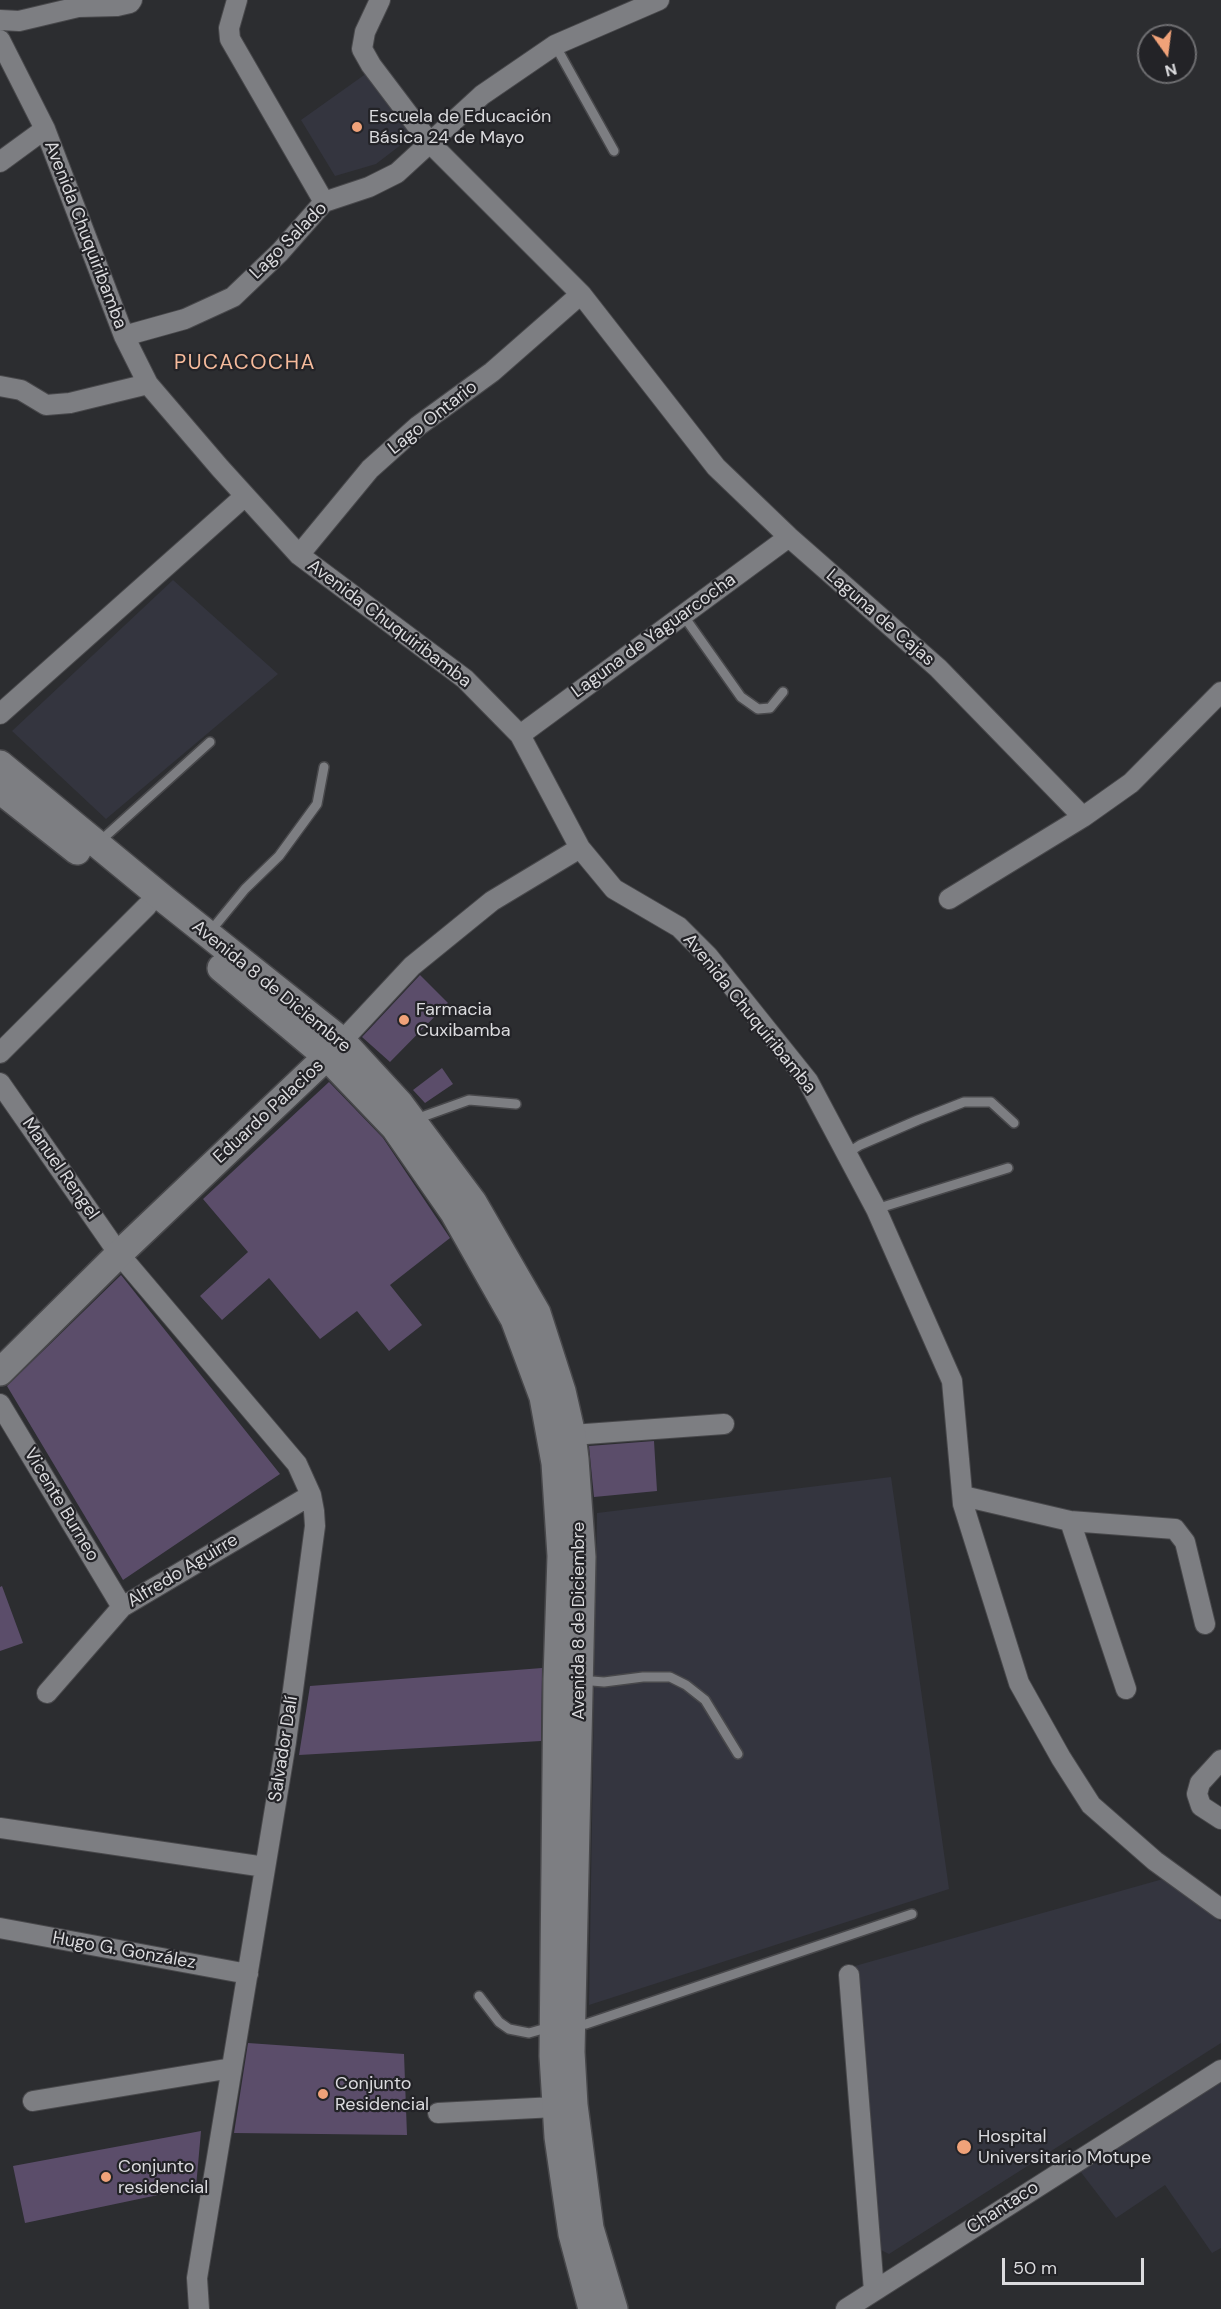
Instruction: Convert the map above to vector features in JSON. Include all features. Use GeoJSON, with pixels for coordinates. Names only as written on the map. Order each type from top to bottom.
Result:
{"type":"FeatureCollection","features":[{"type":"Feature","properties":{"kind":"main road","name":"Avenida 8 de Diciembre"},"geometry":{"type":"LineString","coordinates":[[0,764],[94,847],[207,935],[335,1049],[473,1202],[537,1313],[562,1391],[572,1435],[582,1557],[568,1680]]}},
{"type":"Feature","properties":{"kind":"main road","name":"Avenida 8 de Diciembre"},"geometry":{"type":"LineString","coordinates":[[0,790],[147,906],[335,1049]]}},
{"type":"Feature","properties":{"kind":"main road","name":"Eduardo Palacios"},"geometry":{"type":"LineString","coordinates":[[0,1372],[119,1254],[335,1049]]}},
{"type":"Feature","properties":{"kind":"main road","name":"Avenida 8 de Diciembre"},"geometry":{"type":"LineString","coordinates":[[403,1124],[514,1319],[543,1397],[555,1463],[568,1680],[562,2025],[555,2107],[572,2235],[592,2309]]}},
{"type":"Feature","properties":{"kind":"main road","name":"Avenida 8 de Diciembre"},"geometry":{"type":"LineString","coordinates":[[562,2025],[571,2052],[574,2105],[590,2229],[614,2309]]}},
{"type":"Feature","properties":{"kind":"street"},"geometry":{"type":"LineString","coordinates":[[0,20],[19,21],[78,7],[117,6],[130,3],[132,0]]}},
{"type":"Feature","properties":{"kind":"street"},"geometry":{"type":"LineString","coordinates":[[237,0],[229,28],[230,39],[324,202]]}},
{"type":"Feature","properties":{"kind":"street","name":"Laguna de Cajas"},"geometry":{"type":"LineString","coordinates":[[380,0],[365,32],[362,49],[371,65],[430,143],[581,294],[716,467],[789,537],[938,668],[1083,817]]}},
{"type":"Feature","properties":{"kind":"street","name":"Lago Salado"},"geometry":{"type":"LineString","coordinates":[[124,336],[185,319],[233,297],[280,252],[324,202],[369,187],[397,173],[482,94],[555,45],[659,0]]}},
{"type":"Feature","properties":{"kind":"street","name":"Avenida Chuquiribamba"},"geometry":{"type":"LineString","coordinates":[[0,40],[45,129],[124,336],[148,384],[299,555],[465,679],[520,735],[580,848],[614,889],[680,927],[708,956],[808,1081],[876,1209],[952,1381],[963,1504],[1018,1683],[1060,1758],[1091,1805],[1155,1861],[1221,1909]]}},
{"type":"Feature","properties":{"kind":"street"},"geometry":{"type":"LineString","coordinates":[[0,162],[45,129]]}},
{"type":"Feature","properties":{"kind":"street","name":"Lago Ontario"},"geometry":{"type":"LineString","coordinates":[[299,555],[370,469],[418,426],[492,372],[581,294]]}},
{"type":"Feature","properties":{"kind":"street"},"geometry":{"type":"LineString","coordinates":[[0,386],[21,390],[46,405],[70,403],[148,384]]}},
{"type":"Feature","properties":{"kind":"street"},"geometry":{"type":"LineString","coordinates":[[0,714],[245,496]]}},
{"type":"Feature","properties":{"kind":"street","name":"Laguna de Yaguarcocha"},"geometry":{"type":"LineString","coordinates":[[520,735],[789,537]]}},
{"type":"Feature","properties":{"kind":"street"},"geometry":{"type":"LineString","coordinates":[[949,899],[1083,817],[1131,783],[1221,692]]}},
{"type":"Feature","properties":{"kind":"street","name":"Eduardo Palacios"},"geometry":{"type":"LineString","coordinates":[[335,1049],[412,966],[492,902],[580,848]]}},
{"type":"Feature","properties":{"kind":"street"},"geometry":{"type":"LineString","coordinates":[[0,1053],[147,906]]}},
{"type":"Feature","properties":{"kind":"street","name":"Manuel Rengel"},"geometry":{"type":"LineString","coordinates":[[0,1083],[119,1254]]}},
{"type":"Feature","properties":{"kind":"street","name":"Salvador Dalí"},"geometry":{"type":"LineString","coordinates":[[119,1254],[297,1464],[311,1495],[315,1526],[286,1742],[197,2278],[199,2309]]}},
{"type":"Feature","properties":{"kind":"street","name":"Vicente Burneo"},"geometry":{"type":"LineString","coordinates":[[0,1404],[122,1607]]}},
{"type":"Feature","properties":{"kind":"street"},"geometry":{"type":"LineString","coordinates":[[572,1435],[724,1424]]}},
{"type":"Feature","properties":{"kind":"street","name":"Alfredo Aguirre"},"geometry":{"type":"LineString","coordinates":[[47,1693],[122,1607],[311,1495]]}},
{"type":"Feature","properties":{"kind":"street"},"geometry":{"type":"LineString","coordinates":[[963,1496],[1070,1521],[1175,1529],[1185,1542],[1205,1624]]}},
{"type":"Feature","properties":{"kind":"street"},"geometry":{"type":"LineString","coordinates":[[1070,1521],[1126,1689]]}},
{"type":"Feature","properties":{"kind":"street"},"geometry":{"type":"LineString","coordinates":[[1221,1760],[1200,1783],[1197,1794],[1201,1806],[1221,1819]]}},
{"type":"Feature","properties":{"kind":"street"},"geometry":{"type":"LineString","coordinates":[[0,1828],[265,1867]]}},
{"type":"Feature","properties":{"kind":"street","name":"Hugo G. González"},"geometry":{"type":"LineString","coordinates":[[0,1928],[248,1974]]}},
{"type":"Feature","properties":{"kind":"street"},"geometry":{"type":"LineString","coordinates":[[849,1975],[874,2291]]}},
{"type":"Feature","properties":{"kind":"street"},"geometry":{"type":"LineString","coordinates":[[33,2101],[232,2068]]}},
{"type":"Feature","properties":{"kind":"street","name":"Chantaco"},"geometry":{"type":"LineString","coordinates":[[846,2309],[1221,2070]]}},
{"type":"Feature","properties":{"kind":"street"},"geometry":{"type":"LineString","coordinates":[[438,2113],[555,2107]]}},
{"type":"Feature","properties":{"kind":"lane"},"geometry":{"type":"LineString","coordinates":[[555,45],[614,151]]}},
{"type":"Feature","properties":{"kind":"lane"},"geometry":{"type":"LineString","coordinates":[[683,615],[741,696],[758,709],[770,708],[783,692]]}},
{"type":"Feature","properties":{"kind":"lane"},"geometry":{"type":"LineString","coordinates":[[94,847],[210,742]]}},
{"type":"Feature","properties":{"kind":"lane"},"geometry":{"type":"LineString","coordinates":[[207,935],[245,889],[279,856],[317,804],[324,767]]}},
{"type":"Feature","properties":{"kind":"lane"},"geometry":{"type":"LineString","coordinates":[[403,1124],[469,1100],[516,1104]]}},
{"type":"Feature","properties":{"kind":"lane"},"geometry":{"type":"LineString","coordinates":[[846,1154],[860,1145],[964,1102],[991,1102],[1014,1123]]}},
{"type":"Feature","properties":{"kind":"lane"},"geometry":{"type":"LineString","coordinates":[[876,1209],[1008,1168]]}},
{"type":"Feature","properties":{"kind":"lane"},"geometry":{"type":"LineString","coordinates":[[568,1680],[604,1682],[643,1677],[670,1677],[686,1685],[705,1700],[738,1754]]}},
{"type":"Feature","properties":{"kind":"lane"},"geometry":{"type":"LineString","coordinates":[[479,1996],[499,2022],[509,2029],[529,2033],[562,2025],[586,2024],[912,1914]]}},
{"type":"Feature","properties":{"kind":"shaded area","name":"Escuela de Educación Básica 24 de Mayo"},"geometry":{"type":"Polygon","coordinates":[[[367,73],[415,134],[376,164],[335,176],[301,120],[367,73]]]}},
{"type":"Feature","properties":{"kind":"shaded area"},"geometry":{"type":"Polygon","coordinates":[[[173,580],[278,674],[106,819],[12,731],[173,580]]]}},
{"type":"Feature","properties":{"kind":"shaded area"},"geometry":{"type":"Polygon","coordinates":[[[891,1477],[949,1889],[589,2005],[597,1513],[891,1477]]]}},
{"type":"Feature","properties":{"kind":"shaded area","name":"Hospital Universitario Motupe"},"geometry":{"type":"Polygon","coordinates":[[[1163,1879],[1221,1922],[1221,2043],[889,2254],[881,2250],[855,1966],[1163,1879]]]}},
{"type":"Feature","properties":{"kind":"shaded area"},"geometry":{"type":"Polygon","coordinates":[[[1221,2081],[1221,2248],[1212,2253],[1165,2185],[1116,2218],[1080,2171],[1221,2081]]]}},
{"type":"Feature","properties":{"kind":"building"},"geometry":{"type":"Polygon","coordinates":[[[420,975],[448,1003],[390,1062],[362,1037],[420,975]]]}},
{"type":"Feature","properties":{"kind":"building"},"geometry":{"type":"Polygon","coordinates":[[[442,1068],[453,1084],[425,1103],[413,1090],[442,1068]]]}},
{"type":"Feature","properties":{"kind":"building"},"geometry":{"type":"Polygon","coordinates":[[[329,1082],[383,1138],[450,1238],[390,1285],[422,1325],[389,1351],[357,1311],[320,1339],[269,1278],[222,1320],[200,1296],[248,1252],[203,1199],[329,1082]]]}},
{"type":"Feature","properties":{"kind":"building"},"geometry":{"type":"Polygon","coordinates":[[[121,1275],[280,1474],[123,1580],[7,1386],[121,1275]]]}},
{"type":"Feature","properties":{"kind":"building"},"geometry":{"type":"Polygon","coordinates":[[[654,1441],[657,1491],[594,1497],[589,1446],[654,1441]]]}},
{"type":"Feature","properties":{"kind":"building"},"geometry":{"type":"Polygon","coordinates":[[[2,1586],[23,1643],[0,1651],[0,1587],[2,1586]]]}},
{"type":"Feature","properties":{"kind":"building"},"geometry":{"type":"Polygon","coordinates":[[[542,1668],[541,1741],[299,1755],[310,1686],[542,1668]]]}},
{"type":"Feature","properties":{"kind":"building","name":"Conjunto Residencial"},"geometry":{"type":"Polygon","coordinates":[[[248,2043],[404,2054],[407,2135],[234,2133],[248,2043]]]}},
{"type":"Feature","properties":{"kind":"building","name":"Conjunto residencial"},"geometry":{"type":"Polygon","coordinates":[[[201,2131],[196,2187],[25,2223],[13,2166],[201,2131]]]}},
{"type":"Feature","properties":{"kind":"place","name":"Escuela de Educación Básica 24 de Mayo"},"geometry":{"type":"Point","coordinates":[357,127]}},
{"type":"Feature","properties":{"kind":"place","name":"Farmacia Cuxibamba"},"geometry":{"type":"Point","coordinates":[404,1020]}},
{"type":"Feature","properties":{"kind":"place","name":"Conjunto Residencial"},"geometry":{"type":"Point","coordinates":[323,2094]}},
{"type":"Feature","properties":{"kind":"place","name":"Hospital Universitario Motupe"},"geometry":{"type":"Point","coordinates":[964,2147]}},
{"type":"Feature","properties":{"kind":"place","name":"Conjunto residencial"},"geometry":{"type":"Point","coordinates":[106,2177]}},
{"type":"Feature","properties":{"kind":"district","name":"PUCACOCHA"},"geometry":{"type":"Point","coordinates":[245,363]}}]}
